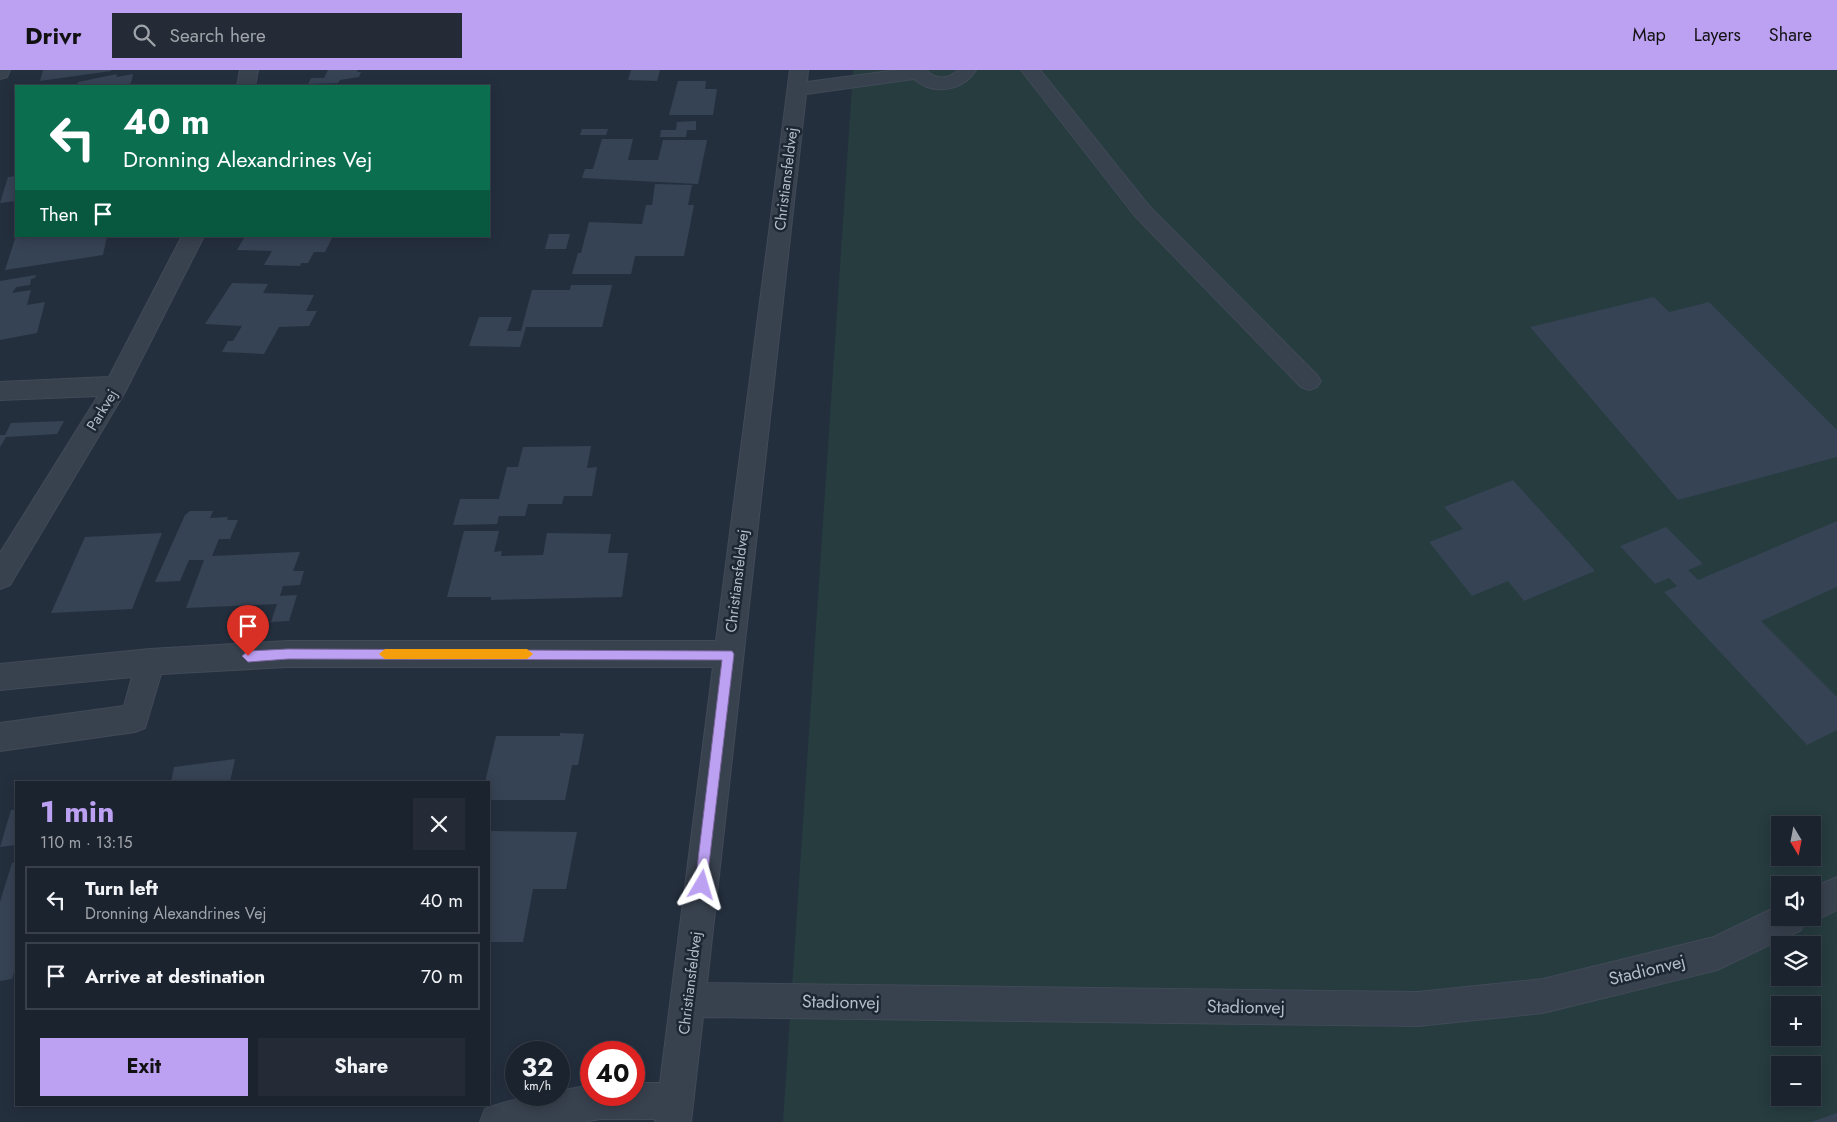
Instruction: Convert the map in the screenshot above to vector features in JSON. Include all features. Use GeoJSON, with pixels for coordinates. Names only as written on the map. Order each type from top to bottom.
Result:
{"type":"FeatureCollection","features":[{"type":"Feature","properties":{"kind":"street"},"geometry":{"type":"LineString","coordinates":[[246,85],[249,70]]}},
{"type":"Feature","properties":{"kind":"street"},"geometry":{"type":"LineString","coordinates":[[798,79],[918,72],[923,78],[941,83],[960,79],[967,70]]}},
{"type":"Feature","properties":{"kind":"street"},"geometry":{"type":"LineString","coordinates":[[1030,70],[1142,211],[1309,381]]}},
{"type":"Feature","properties":{"kind":"street","name":"Christiansfeldvej"},"geometry":{"type":"LineString","coordinates":[[674,1112],[798,79]]}},
{"type":"Feature","properties":{"kind":"street","name":"Parkvej"},"geometry":{"type":"LineString","coordinates":[[0,577],[117,386],[192,237]]}},
{"type":"Feature","properties":{"kind":"street"},"geometry":{"type":"LineString","coordinates":[[0,391],[117,386]]}},
{"type":"Feature","properties":{"kind":"street"},"geometry":{"type":"LineString","coordinates":[[0,678],[150,662],[288,654],[728,654]]}},
{"type":"Feature","properties":{"kind":"street"},"geometry":{"type":"LineString","coordinates":[[0,737],[136,718],[150,662]]}},
{"type":"Feature","properties":{"kind":"street"},"geometry":{"type":"LineString","coordinates":[[1821,901],[1837,893]]}},
{"type":"Feature","properties":{"kind":"street","name":"Stadionvej"},"geometry":{"type":"LineString","coordinates":[[688,1000],[1418,1009],[1553,993],[1717,952],[1772,926]]}},
{"type":"Feature","properties":{"kind":"street"},"geometry":{"type":"LineString","coordinates":[[498,1122],[509,1118],[600,1101],[674,1112]]}},
{"type":"Feature","properties":{"kind":"green space"},"geometry":{"type":"Polygon","coordinates":[[[853,70],[1837,70],[1837,1122],[783,1122],[853,70]]]}},
{"type":"Feature","properties":{"kind":"building"},"geometry":{"type":"Polygon","coordinates":[[[43,70],[111,70],[111,71],[40,81],[43,70]]]}},
{"type":"Feature","properties":{"kind":"building"},"geometry":{"type":"Polygon","coordinates":[[[328,70],[358,70],[357,72],[361,72],[359,77],[340,80],[338,83],[308,84],[311,78],[324,78],[328,70]]]}},
{"type":"Feature","properties":{"kind":"building"},"geometry":{"type":"Polygon","coordinates":[[[631,70],[660,70],[657,81],[628,80],[631,70]]]}},
{"type":"Feature","properties":{"kind":"building"},"geometry":{"type":"Polygon","coordinates":[[[117,74],[116,77],[133,74],[131,83],[127,85],[77,85],[78,82],[117,74]]]}},
{"type":"Feature","properties":{"kind":"building"},"geometry":{"type":"Polygon","coordinates":[[[678,81],[706,81],[705,89],[717,89],[713,115],[669,115],[678,81]]]}},
{"type":"Feature","properties":{"kind":"building"},"geometry":{"type":"Polygon","coordinates":[[[696,121],[696,130],[687,130],[686,137],[660,137],[661,130],[676,130],[677,122],[696,121]]]}},
{"type":"Feature","properties":{"kind":"building"},"geometry":{"type":"Polygon","coordinates":[[[582,129],[608,129],[606,135],[580,135],[582,129]]]}},
{"type":"Feature","properties":{"kind":"building"},"geometry":{"type":"Polygon","coordinates":[[[602,139],[633,139],[628,160],[658,160],[663,140],[707,140],[698,184],[582,178],[585,169],[593,169],[602,139]]]}},
{"type":"Feature","properties":{"kind":"building"},"geometry":{"type":"Polygon","coordinates":[[[15,176],[15,201],[0,203],[8,177],[15,176]]]}},
{"type":"Feature","properties":{"kind":"building"},"geometry":{"type":"Polygon","coordinates":[[[655,184],[692,185],[688,205],[694,205],[684,256],[635,256],[631,274],[572,274],[578,253],[581,253],[589,222],[642,224],[646,205],[652,205],[655,184]]]}},
{"type":"Feature","properties":{"kind":"building"},"geometry":{"type":"Polygon","coordinates":[[[549,234],[570,234],[566,249],[545,249],[549,234]]]}},
{"type":"Feature","properties":{"kind":"building"},"geometry":{"type":"Polygon","coordinates":[[[16,237],[107,237],[103,255],[5,270],[16,237]]]}},
{"type":"Feature","properties":{"kind":"building"},"geometry":{"type":"Polygon","coordinates":[[[244,237],[332,237],[325,252],[314,252],[308,263],[301,263],[300,266],[264,265],[272,251],[237,250],[244,237]]]}},
{"type":"Feature","properties":{"kind":"building"},"geometry":{"type":"Polygon","coordinates":[[[36,275],[35,278],[31,279],[30,285],[16,287],[12,293],[31,290],[27,305],[45,302],[37,333],[0,340],[0,281],[36,275]]]}},
{"type":"Feature","properties":{"kind":"building"},"geometry":{"type":"Polygon","coordinates":[[[232,283],[268,284],[263,293],[314,295],[306,311],[317,311],[309,326],[279,327],[264,354],[222,352],[228,341],[233,341],[242,326],[205,324],[232,283]]]}},
{"type":"Feature","properties":{"kind":"building"},"geometry":{"type":"Polygon","coordinates":[[[571,285],[612,285],[602,327],[526,327],[520,347],[469,346],[479,317],[512,317],[507,331],[521,331],[532,290],[570,290],[571,285]]]}},
{"type":"Feature","properties":{"kind":"building"},"geometry":{"type":"Polygon","coordinates":[[[1654,297],[1669,312],[1709,302],[1837,430],[1837,457],[1678,500],[1530,327],[1654,297]]]}},
{"type":"Feature","properties":{"kind":"building"},"geometry":{"type":"Polygon","coordinates":[[[64,421],[57,434],[6,437],[0,447],[0,435],[5,435],[11,423],[64,421]]]}},
{"type":"Feature","properties":{"kind":"building"},"geometry":{"type":"Polygon","coordinates":[[[591,446],[587,468],[597,467],[592,496],[564,496],[562,504],[528,504],[525,516],[499,516],[497,524],[453,525],[460,499],[499,499],[507,467],[518,467],[523,447],[591,446]]]}},
{"type":"Feature","properties":{"kind":"building"},"geometry":{"type":"Polygon","coordinates":[[[1513,480],[1595,571],[1524,601],[1508,581],[1472,596],[1429,542],[1463,529],[1444,507],[1513,480]]]}},
{"type":"Feature","properties":{"kind":"building"},"geometry":{"type":"Polygon","coordinates":[[[190,511],[213,511],[210,518],[228,517],[227,520],[238,520],[230,539],[219,539],[212,556],[300,552],[293,571],[304,571],[300,585],[283,586],[280,596],[297,595],[289,621],[271,622],[277,604],[186,608],[204,560],[189,560],[180,581],[155,582],[185,515],[190,511]]]}},
{"type":"Feature","properties":{"kind":"building"},"geometry":{"type":"Polygon","coordinates":[[[1837,521],[1837,587],[1761,621],[1837,697],[1837,730],[1807,745],[1664,592],[1677,586],[1669,578],[1655,584],[1620,546],[1666,527],[1703,564],[1688,570],[1698,580],[1837,521]]]}},
{"type":"Feature","properties":{"kind":"building"},"geometry":{"type":"Polygon","coordinates":[[[464,531],[499,531],[494,552],[502,551],[501,556],[543,555],[547,533],[611,534],[608,553],[628,553],[622,597],[491,600],[491,597],[447,597],[464,531]]]}},
{"type":"Feature","properties":{"kind":"building"},"geometry":{"type":"Polygon","coordinates":[[[162,533],[132,609],[51,613],[85,537],[162,533]]]}},
{"type":"Feature","properties":{"kind":"building"},"geometry":{"type":"Polygon","coordinates":[[[560,733],[584,734],[578,765],[572,765],[565,800],[490,800],[490,781],[485,781],[496,736],[560,736],[560,733]]]}},
{"type":"Feature","properties":{"kind":"building"},"geometry":{"type":"Polygon","coordinates":[[[235,759],[230,781],[171,781],[174,767],[235,759]]]}},
{"type":"Feature","properties":{"kind":"building"},"geometry":{"type":"Polygon","coordinates":[[[11,810],[15,810],[15,845],[0,847],[11,810]]]}},
{"type":"Feature","properties":{"kind":"building"},"geometry":{"type":"Polygon","coordinates":[[[491,831],[577,832],[566,889],[533,889],[523,942],[490,942],[491,831]]]}},
{"type":"Feature","properties":{"kind":"building"},"geometry":{"type":"Polygon","coordinates":[[[15,862],[15,968],[12,979],[0,981],[0,902],[12,863],[15,862]]]}},
{"type":"Feature","properties":{"kind":"building"},"geometry":{"type":"Polygon","coordinates":[[[1837,1113],[1837,1122],[1811,1122],[1837,1113]]]}},
{"type":"Feature","properties":{"kind":"slow traffic"},"geometry":{"type":"LineString","coordinates":[[385,654],[527,654]]}},
{"type":"Feature","properties":{"kind":"route"},"geometry":{"type":"LineString","coordinates":[[248,656],[288,654],[728,654],[702,885]]}}]}
